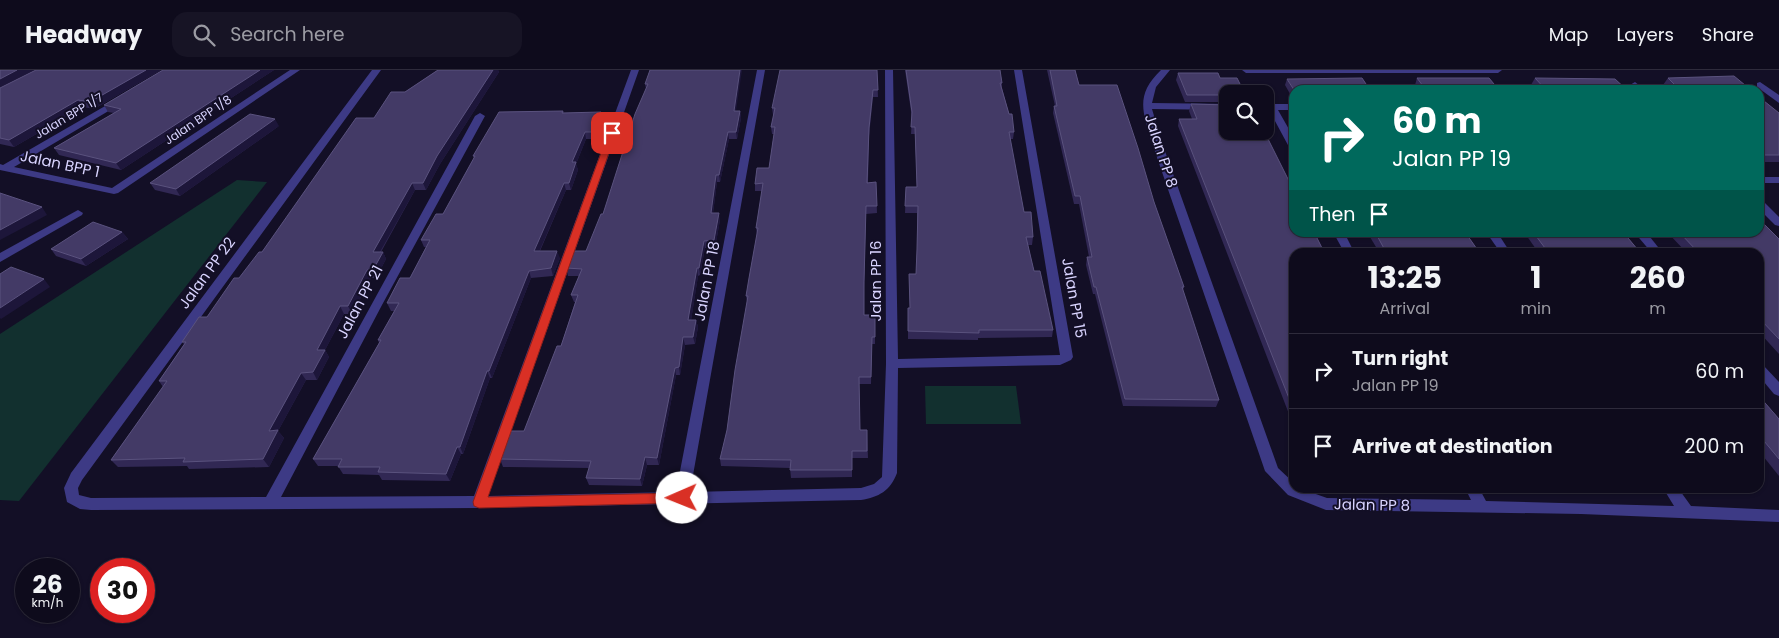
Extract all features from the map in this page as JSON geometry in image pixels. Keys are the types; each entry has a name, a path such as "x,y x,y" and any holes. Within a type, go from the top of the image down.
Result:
{"street":[{"name":"Jalan BPP 1/8","path":"114,191 296,70"},
{"name":"Jalan PP 22","path":"270,504 91,504 80,503 72,498 71,488 76,477 378,70"},
{"path":"479,502 635,70"},
{"name":"Jalan PP 18","path":"682,498 761,70"},
{"name":"Jalan PP 16","path":"682,498 861,494 881,488 887,482 890,473 892,364 889,70"},
{"name":"Jalan PP 15","path":"892,364 1060,361 1067,357 1018,70"},
{"path":"1166,70 1156,79 1148,91 1147,106 1219,106"},
{"path":"1246,70 1498,70"},
{"path":"1764,88 1779,100"},
{"name":"Jalan BPP 1/7","path":"3,168 130,94"},
{"name":"Jalan PP 8","path":"1147,106 1156,140 1272,471 1289,487"},
{"path":"1274,107 1289,107"},
{"path":"1274,115 1289,139"},
{"name":"Jalan PP 21","path":"270,504 376,305 480,116"},
{"name":"Jalan BPP 1","path":"3,168 114,191"},
{"path":"1764,180 1779,180"},
{"path":"1764,208 1779,223"},
{"path":"0,258 78,213"},
{"path":"1341,237 1347,248"},
{"path":"1494,237 1502,248"},
{"path":"1644,237 1654,248"},
{"path":"1764,374 1779,391"},
{"name":"Jalan PP 8","path":"1298,493 1326,504 1686,511 1779,516"},
{"path":"1474,493 1481,506"},
{"path":"1673,493 1686,511"},
{"path":"270,504 682,498"}],"green space":[{"path":"237,180 267,182 19,501 0,500 0,334"},
{"path":"925,386 1016,386 1021,424 926,424"}],"building":[{"path":"0,70 17,70 0,79"},
{"path":"36,70 146,70 90,102 78,100 9,140 0,138 0,88"},
{"path":"163,70 260,70 116,163 54,148 121,109 104,105"},
{"path":"438,70 493,70 437,156 423,183 412,183 373,252 383,252 373,270 367,270 348,306 340,306 317,350 325,350 313,372 301,373 269,431 278,430 263,459 183,462 185,458 111,460 167,381 159,381 186,342 182,342 199,317 207,317 234,278 239,278 259,252 262,252 356,118 374,118 391,92 405,92"},
{"path":"650,70 740,70 734,111 740,111 736,132 728,132 719,175 716,175 711,213 719,213 714,240 704,241 699,268 697,268 688,320 696,320 693,337 683,337 679,367 675,368 657,458 645,457 640,479 586,478 591,461 500,459 511,431 524,431 557,346 561,346 578,295 571,295 582,269 566,268 572,251 586,251 601,214 603,214 635,114 648,84 645,84"},
{"path":"780,70 877,70 878,90 873,90 869,128 867,183 876,182 877,206 866,206 864,282 864,315 875,315 875,337 872,337 871,377 859,377 860,430 867,430 867,451 852,451 852,470 790,470 791,460 720,459 727,430 748,296 746,296 758,228 756,228 763,183 755,184 757,168 769,168 775,127 771,127 775,108 772,108"},
{"path":"906,70 1000,70 1002,83 1000,83 1009,114 1012,114 1014,132 1009,132 1024,212 1031,212 1033,237 1026,237 1034,271 1040,271 1053,330 979,330 979,333 908,331 908,308 910,308 909,274 916,274 918,206 905,206 906,187 917,187 915,127 911,127 912,112"},
{"path":"1050,70 1075,70 1079,85 1117,85 1154,202 1184,287 1182,287 1219,400 1125,399 1087,257 1092,257 1080,196 1075,196 1054,106 1057,106"},
{"path":"1178,73 1218,73 1220,78 1237,78 1240,85 1219,85 1219,95 1187,95"},
{"path":"1734,76 1745,85 1675,85 1668,78"},
{"path":"1362,78 1367,85 1291,85 1287,79"},
{"path":"1417,78 1489,78 1495,85 1422,85"},
{"path":"1535,78 1615,79 1622,85 1541,85"},
{"path":"1764,101 1779,113 1779,155 1764,155"},
{"path":"1191,104 1219,105 1219,140 1268,140 1289,181 1289,237 1316,237 1322,248 1289,248 1289,398 1179,119 1197,119"},
{"path":"563,111 562,113 601,112 594,132 585,132 572,162 576,162 569,183 564,183 534,251 557,251 551,268 529,271 489,371 487,371 460,447 457,447 446,474 378,472 380,467 338,467 342,459 313,459 381,340 378,340 399,303 387,303 400,278 410,278 430,240 421,240 436,214 443,214 475,156 473,156 499,112"},
{"path":"250,114 275,119 176,189 150,183"},
{"path":"0,193 42,207 0,230"},
{"path":"93,222 122,232 81,259 51,249"},
{"path":"1764,224 1779,239 1779,339 1764,323 1764,248 1694,248 1684,237 1764,237"},
{"path":"1378,237 1468,237 1476,248 1384,248"},
{"path":"1537,237 1627,237 1636,248 1545,248"},
{"path":"11,267 44,279 0,308 0,274"},
{"path":"1764,402 1779,419 1779,459 1764,441"}],"route":[{"path":"612,133 479,502 682,498"}]}
